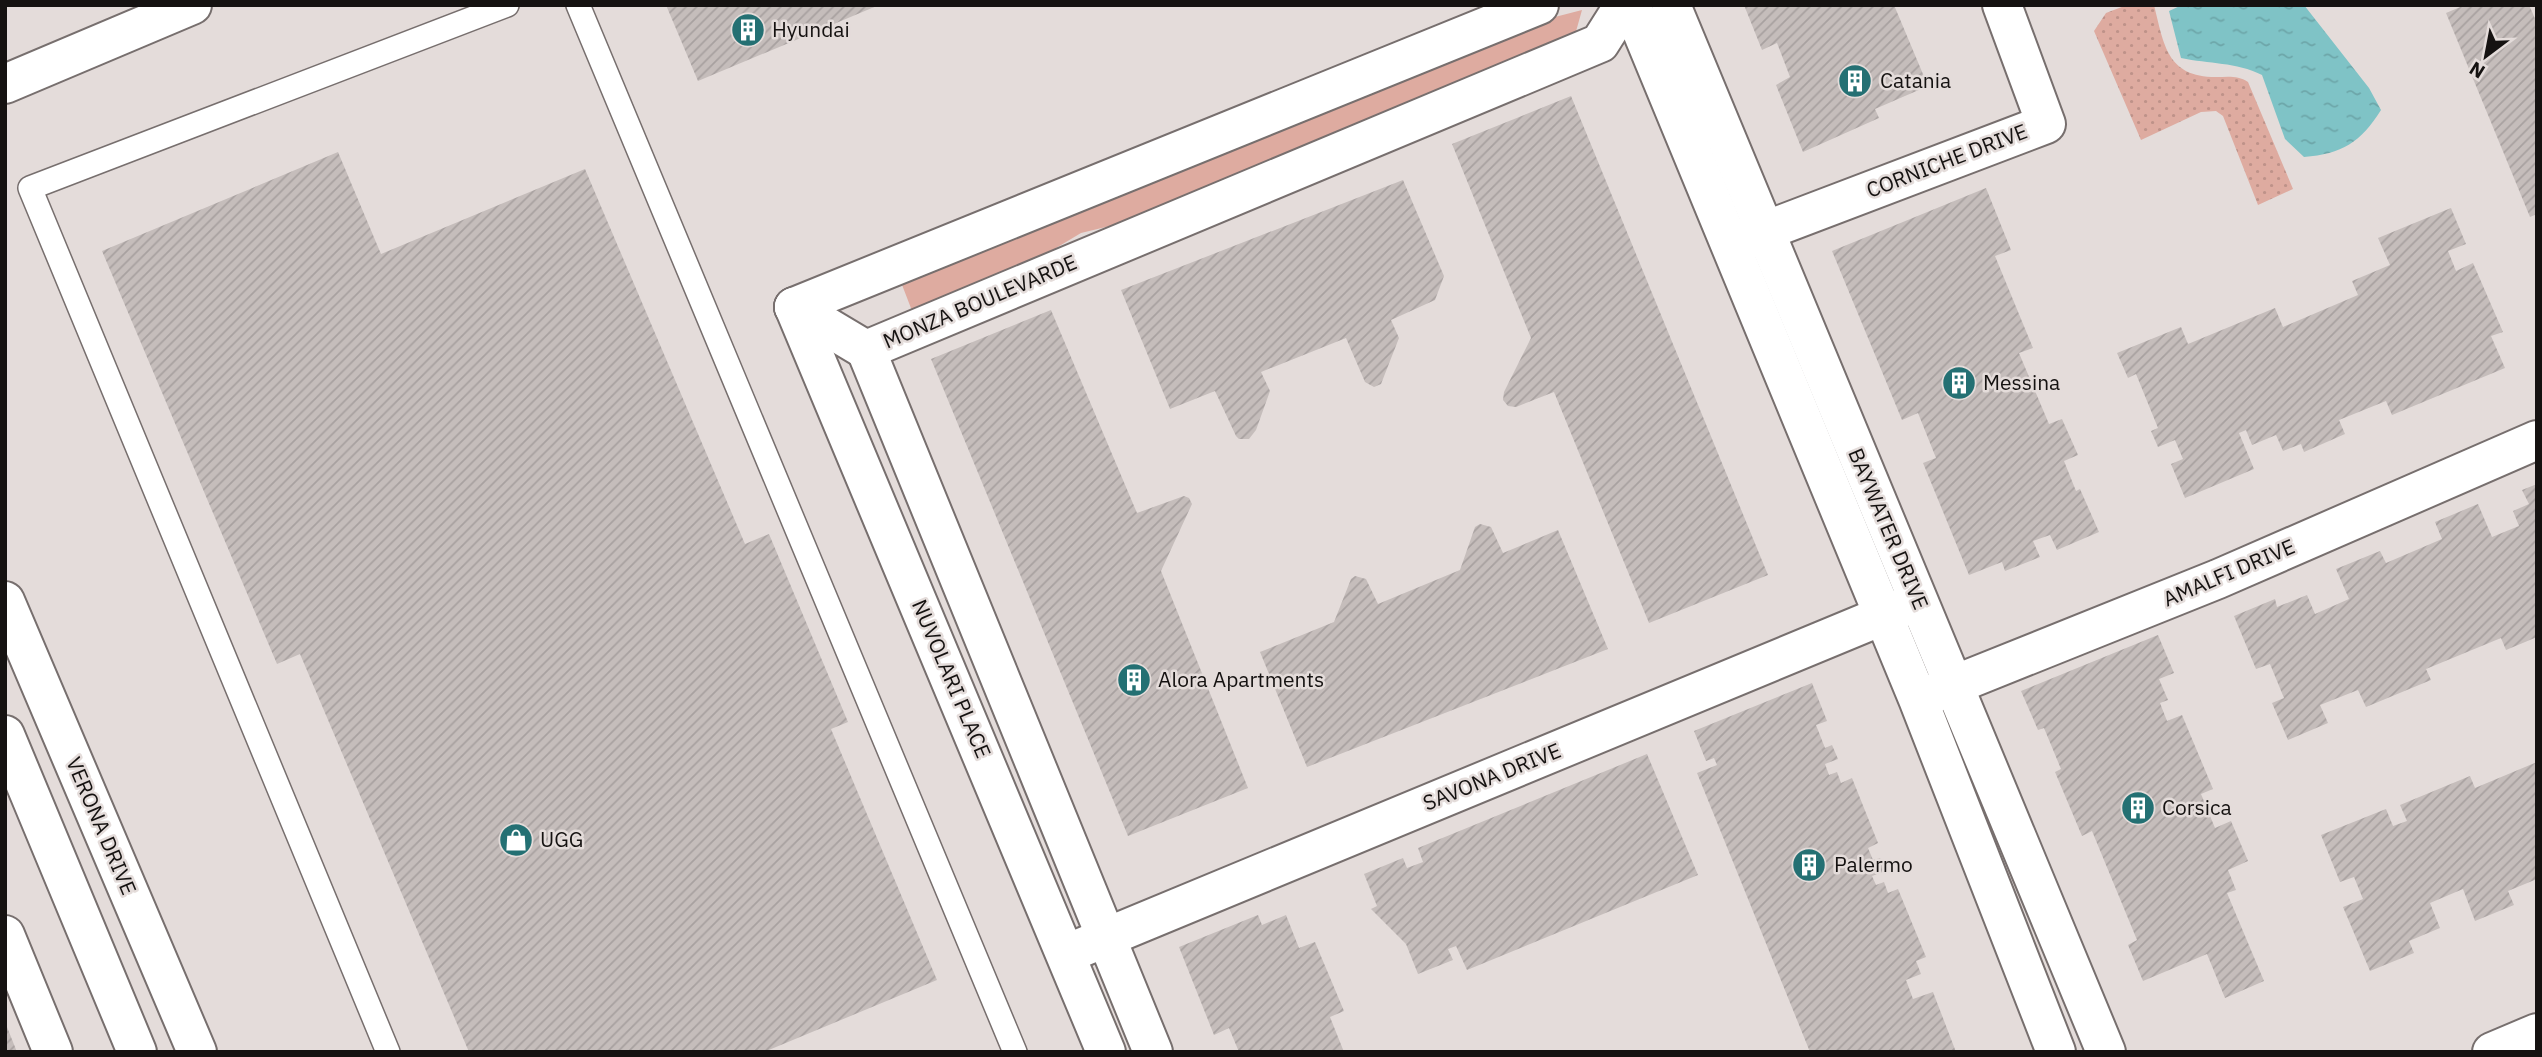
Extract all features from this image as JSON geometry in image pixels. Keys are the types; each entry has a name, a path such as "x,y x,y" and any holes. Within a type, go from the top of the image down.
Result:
{"street":[{"path":"5,84 192,5"},
{"path":"794,307 1539,5"},
{"name":"MONZA BOULEVARDE","path":"794,307 866,350 1600,43 1624,5"},
{"name":"BAYWATER DRIVE","path":"1631,5 1746,238 1918,602 1935,692 2056,1052"},
{"name":"BAYWATER DRIVE","path":"1671,5 1746,238 1881,616 1935,692 2106,1052"},
{"name":"CORNICHE DRIVE","path":"1746,238 2046,124 2002,5"},
{"name":"NUVOLARI PLACE","path":"794,307 1106,1052"},
{"path":"866,350 1153,1052"},
{"name":"AMALFI DRIVE","path":"1935,692 2218,579 2537,440"},
{"name":"VERONA DRIVE","path":"5,601 16,656 197,1052"},
{"name":"SAVONA DRIVE","path":"1066,954 1918,602"},
{"path":"5,735 137,1052"},
{"path":"5,935 53,1052"},
{"path":"2492,1052 2537,1033"}],"lane":[{"path":"388,1052 30,188 507,5"},
{"path":"578,5 1015,1052"}],"shaded area":[{"path":"2127,5 2154,5 2165,45 2177,65 2200,76 2236,77 2248,82 2293,189 2258,205 2223,116 2216,111 2201,112 2141,140 2094,31 2106,13"},
{"path":"1582,10 1575,35 1144,227 1114,225 1081,233 1056,248 1038,270 914,316 899,277 1512,28"}],"water":[{"path":"2182,5 2304,5 2369,88 2381,110 2366,130 2349,144 2329,153 2304,157 2285,139 2262,75 2232,65 2181,58 2169,11"}],"building":[{"name":"Hyundai","path":"666,5 879,5 698,81"},
{"name":"Catania","path":"1744,5 1894,5 1928,86 1875,109 1879,118 1803,152 1776,85 1790,77 1777,43 1762,50"},
{"path":"2465,5 2529,5 2537,23 2537,214 2530,217 2446,13"},
{"path":"1571,96 1768,575 1649,623 1554,392 1516,407 1508,406 1503,400 1504,392 1531,338 1452,144"},
{"path":"338,152 381,254 585,169 745,544 769,534 848,722 831,729 937,980 764,1052 469,1052 300,654 277,664 102,251"},
{"path":"1403,180 1444,276 1435,300 1391,320 1399,338 1381,384 1374,387 1365,382 1346,338 1261,372 1270,391 1256,430 1249,439 1239,439 1236,436 1215,391 1170,409 1121,290"},
{"name":"Messina","path":"1986,188 2011,250 1995,256 2033,348 2019,353 2049,424 2062,419 2078,455 2064,461 2076,491 2080,489 2099,532 2057,550 2050,535 2033,541 2040,557 2005,571 2002,562 1969,575 1923,463 1936,458 1918,413 1902,420 1832,251"},
{"path":"2451,208 2466,244 2448,251 2456,271 2473,263 2503,332 2491,336 2505,368 2392,415 2386,401 2339,420 2345,434 2304,452 2301,444 2283,451 2276,435 2252,445 2246,430 2239,433 2254,469 2185,498 2171,464 2183,459 2175,440 2158,447 2151,431 2158,428 2136,374 2128,378 2117,353 2181,327 2188,344 2275,308 2283,327 2358,295 2352,281 2390,265 2378,238"},
{"name":"Alora Apartments","path":"1051,310 1137,513 1184,496 1189,498 1192,504 1161,571 1248,788 1128,836 931,359"},
{"path":"2537,484 2537,637 2506,650 2501,638 2426,669 2431,680 2366,707 2358,690 2320,705 2328,723 2288,740 2272,703 2284,698 2270,664 2256,669 2234,616 2275,599 2277,607 2307,595 2315,614 2349,599 2336,569 2380,551 2386,563 2442,539 2435,522 2478,504 2492,537 2519,526 2513,511 2529,504 2522,490"},
{"name":"Alora Apartments","path":"1480,524 1491,527 1503,553 1558,530 1608,649 1307,767 1260,652 1334,622 1351,579 1355,576 1366,579 1378,604 1460,570 1475,527"},
{"name":"Corsica","path":"2158,635 2174,673 2159,679 2168,700 2160,703 2167,721 2182,715 2213,789 2201,794 2215,828 2231,821 2248,861 2228,870 2236,890 2227,893 2264,981 2225,998 2207,954 2143,981 2128,945 2137,940 2092,831 2082,836 2055,772 2061,769 2044,728 2038,730 2021,691"},
{"name":"Palermo","path":"1812,683 1827,721 1816,725 1825,748 1832,745 1838,759 1825,764 1829,775 1837,772 1841,783 1852,778 1878,843 1868,848 1873,860 1880,858 1885,871 1872,876 1876,885 1884,882 1888,893 1898,889 1926,957 1916,961 1921,974 1906,980 1913,999 1933,992 1956,1052 1810,1052 1697,773 1717,765 1714,758 1706,761 1694,731"},
{"path":"1647,754 1698,875 1467,970 1456,946 1448,949 1453,960 1418,974 1406,944 1371,909 1377,906 1364,874 1403,858 1407,868 1423,862 1418,848"},
{"path":"2537,762 2537,879 2508,891 2514,905 2475,921 2463,889 2430,903 2440,928 2409,941 2414,953 2370,971 2343,907 2363,899 2354,877 2340,882 2321,835 2386,809 2393,826 2407,821 2400,805 2470,776 2475,788"},
{"path":"1258,915 1262,925 1286,915 1299,948 1315,942 1344,1011 1330,1017 1344,1052 1239,1052 1229,1028 1214,1035 1179,947"},
{"path":"5,1022 17,1052 5,1052"}],"place":[{"name":"Hyundai","path":"748,30"},
{"name":"Catania","path":"1855,81"},
{"name":"Messina","path":"1959,383"},
{"name":"Alora Apartments","path":"1134,680"},
{"name":"Corsica","path":"2138,808"},
{"name":"UGG","path":"516,840"},
{"name":"Palermo","path":"1809,865"}]}
